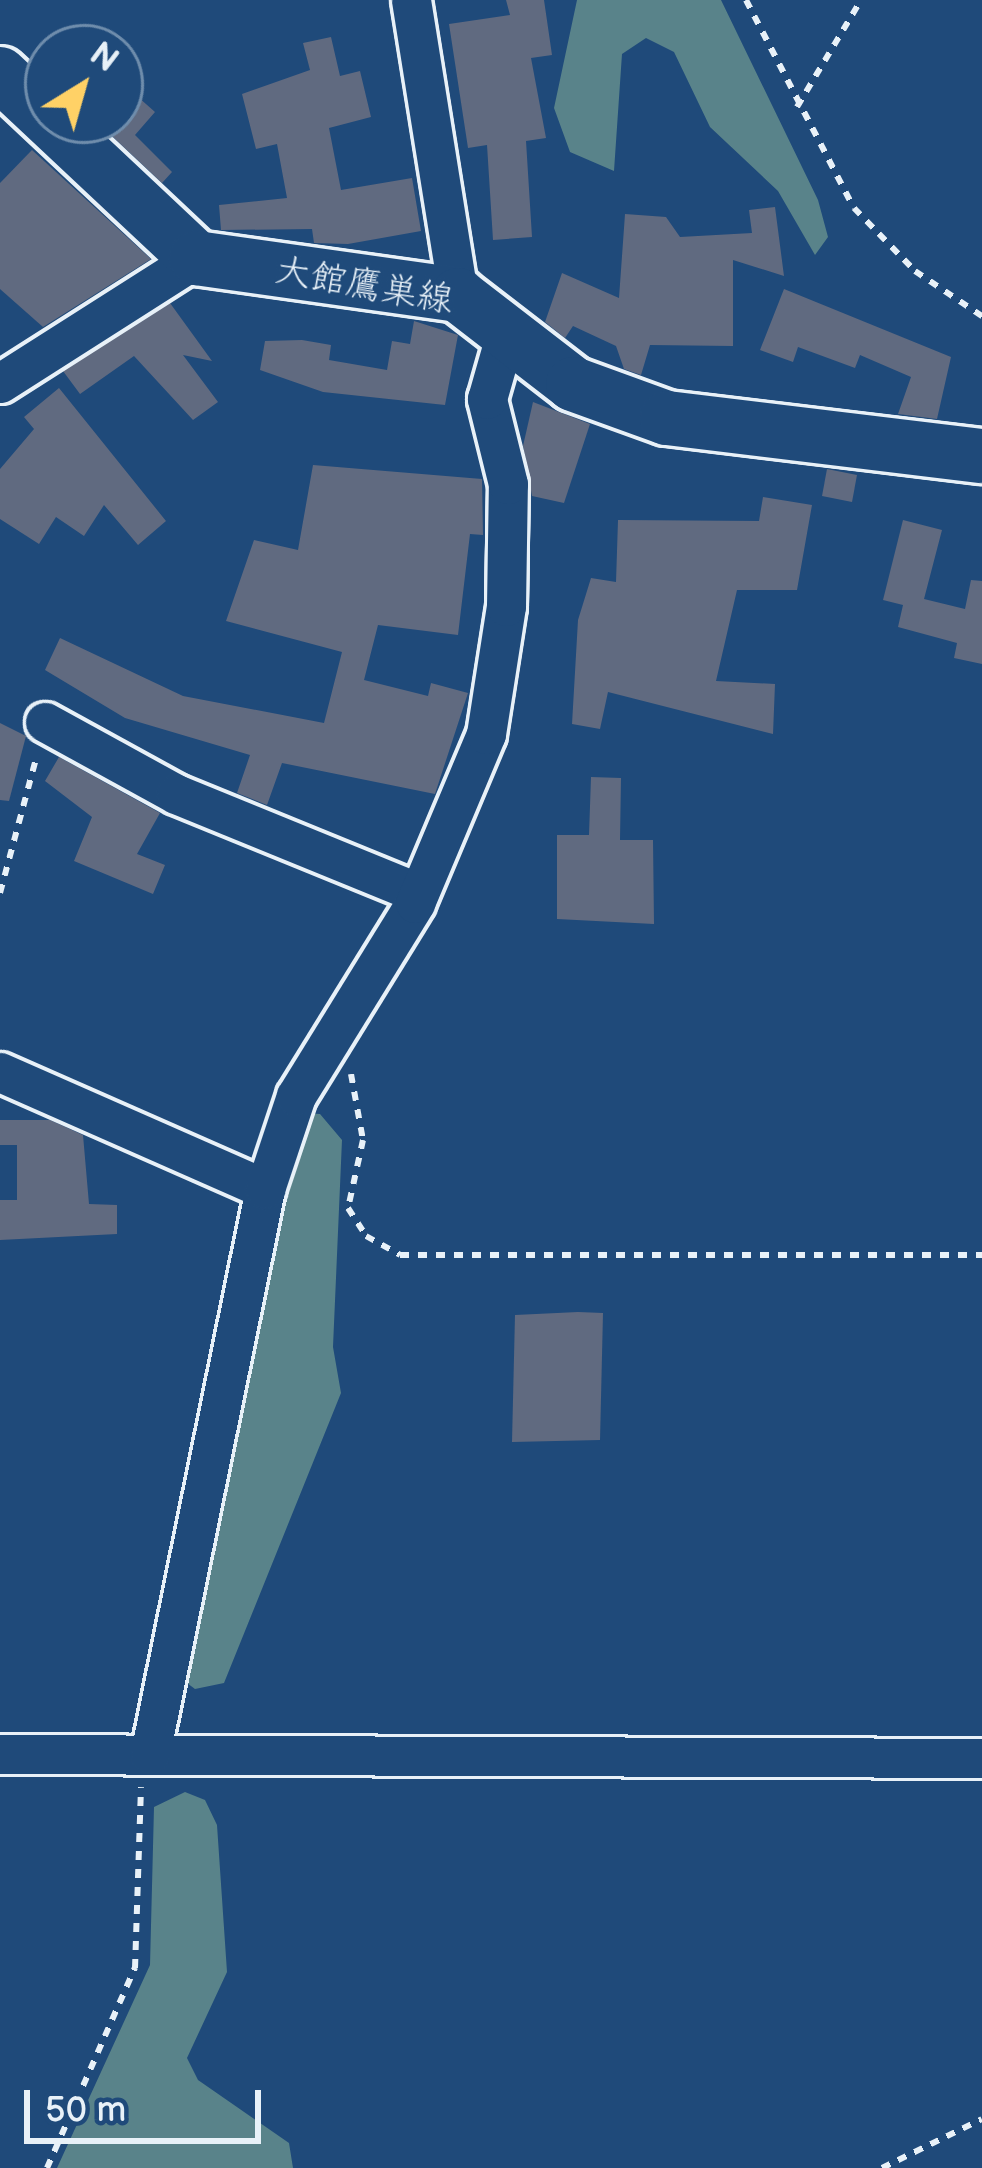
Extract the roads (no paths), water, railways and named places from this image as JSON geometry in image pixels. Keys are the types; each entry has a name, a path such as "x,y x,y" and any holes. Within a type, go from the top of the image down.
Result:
{"main road":[{"path":"0,74 196,258"},
{"name":"大館鷹巣線","path":"196,258 458,295 573,384 667,418 982,456"}],"street":[{"path":"411,0 458,295"},
{"path":"0,383 196,258"},
{"path":"150,1754 265,1189 296,1096 419,892 486,734 506,607 508,484 487,399 506,336"},
{"path":"45,722 176,794 419,892"},
{"path":"0,1072 265,1189"},
{"path":"0,1754 982,1758"}]}
